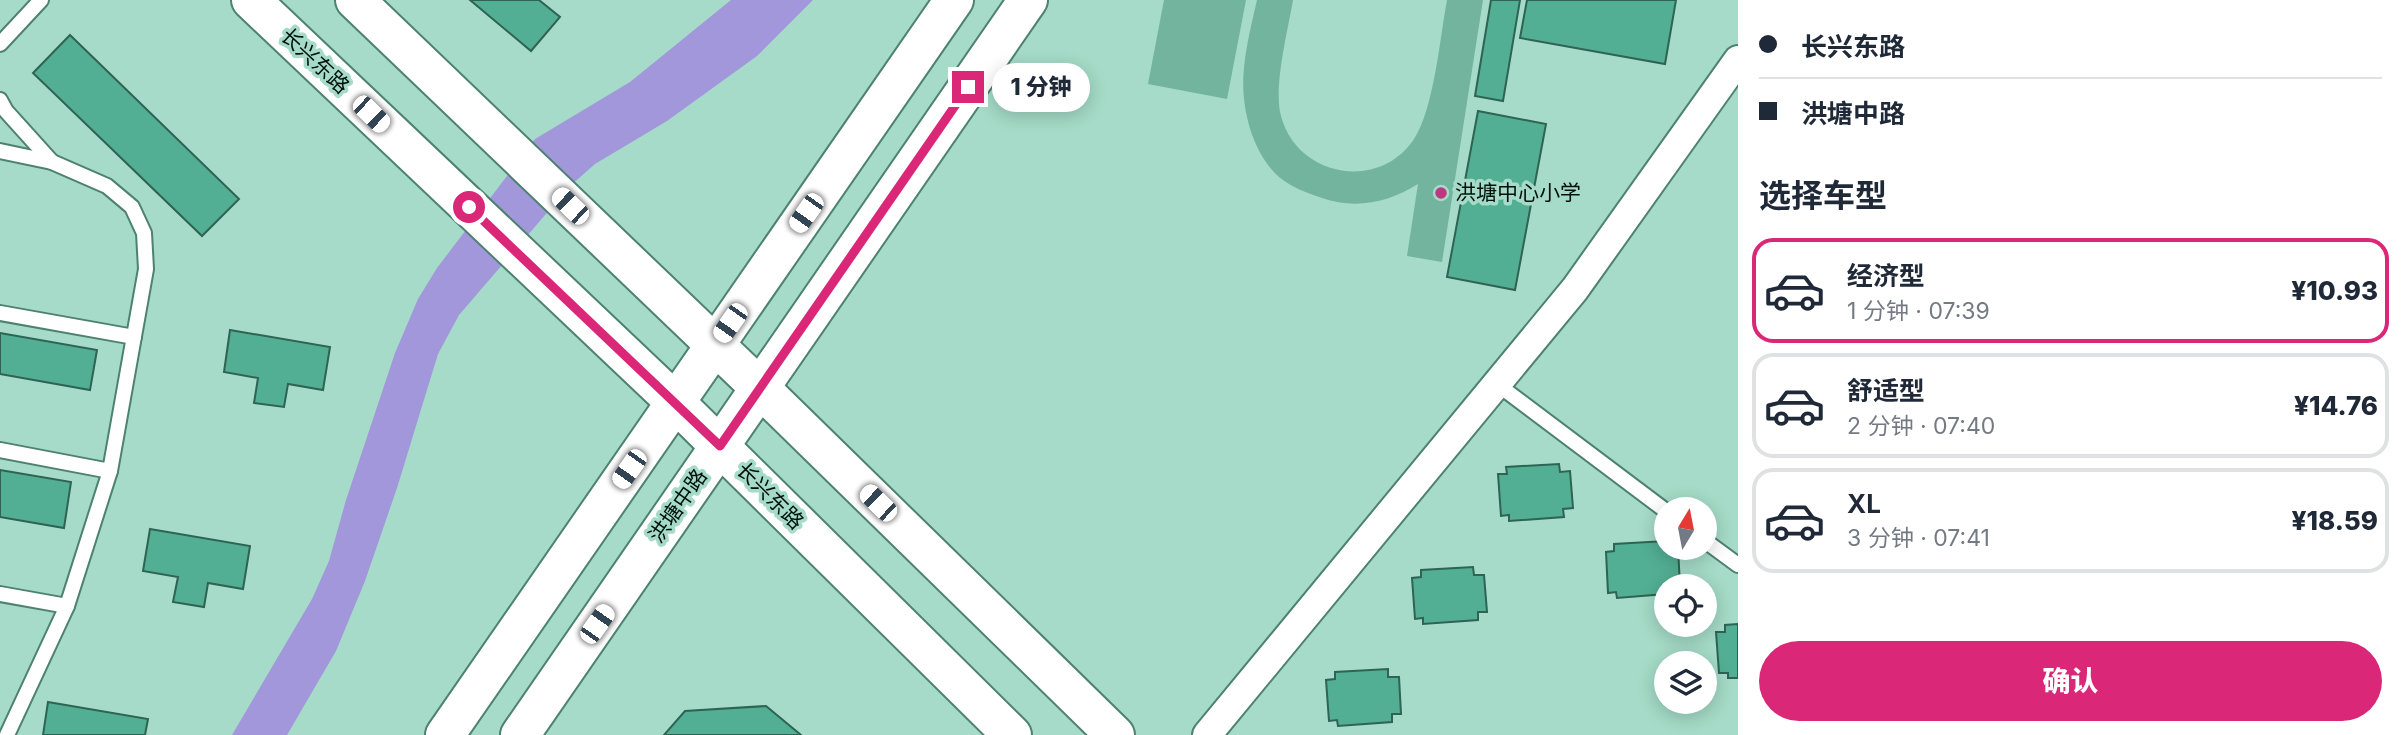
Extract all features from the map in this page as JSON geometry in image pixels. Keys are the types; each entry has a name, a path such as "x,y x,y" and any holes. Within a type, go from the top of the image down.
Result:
{"main road":[{"name":"长兴东路","path":"251,0 675,402 1012,735"},
{"path":"355,0 760,388 1115,735"},
{"path":"445,735 954,0"},
{"name":"洪塘中路","path":"520,735 1028,0"}],"street":[{"path":"1207,735 1575,289 1738,60"}],"lane":[{"path":"0,44 41,0"},
{"path":"0,100 6,111 52,162"},
{"path":"0,151 52,162 107,186 132,207 140,224 144,233 146,269 110,471 67,606 7,735"},
{"path":"0,313 134,337"},
{"path":"1497,384 1654,502"},
{"path":"0,450 110,471"},
{"path":"1717,550 1738,565"},
{"path":"0,594 67,606"}],"green space":[{"path":"1164,0 1246,0 1227,99 1148,84"},
{"path":"1257,0 1293,0 1279,90 1281,116 1290,137 1304,153 1321,164 1340,170 1361,171 1381,166 1399,156 1421,126 1431,92 1447,0 1483,0 1442,262 1407,256 1418,184 1384,200 1360,204 1335,202 1299,189 1284,181 1269,167 1250,127 1244,97 1245,60"}],"shaded area":[{"path":"731,0 813,0 757,56 667,121 595,164 570,186 459,315 438,354 397,488 365,581 336,651 287,735 232,735 312,599 329,561 346,500 395,353 418,299 437,268 535,139 630,82"}],"building":[{"path":"470,0 539,0 560,17 531,51"},
{"path":"1491,0 1520,0 1503,101 1475,96"},
{"path":"1527,0 1676,0 1665,64 1520,38"},
{"path":"70,35 239,199 202,236 33,73"},
{"path":"1478,111 1546,124 1515,290 1447,277"},
{"path":"230,330 330,347 323,390 288,384 284,407 254,403 258,378 224,372"},
{"path":"0,333 97,350 90,390 0,374"},
{"path":"1559,464 1560,472 1570,471 1573,508 1563,509 1564,517 1509,521 1509,515 1501,516 1498,474 1507,474 1506,467"},
{"path":"0,470 71,482 64,528 0,517"},
{"path":"150,529 250,546 243,589 208,583 204,607 173,602 178,577 143,571"},
{"path":"1654,542 1654,560 1679,560 1679,574 1654,574 1654,595 1617,598 1616,592 1608,593 1606,552 1614,551 1614,544"},
{"path":"1473,567 1474,575 1484,575 1487,612 1478,612 1478,620 1423,624 1423,618 1415,619 1412,578 1421,577 1421,570"},
{"path":"1738,624 1738,678 1728,678 1728,673 1719,673 1716,637 1717,632 1725,632 1725,625"},
{"path":"1388,669 1388,677 1399,677 1401,714 1392,714 1392,722 1338,726 1337,720 1329,721 1326,680 1335,679 1335,672"},
{"path":"48,702 148,719 145,735 43,735"},
{"path":"766,706 801,735 664,735 685,711"}],"place":[{"name":"洪塘中心小学","path":"1441,193"}],"route":[{"path":"469,207 720,446 968,87"}]}
